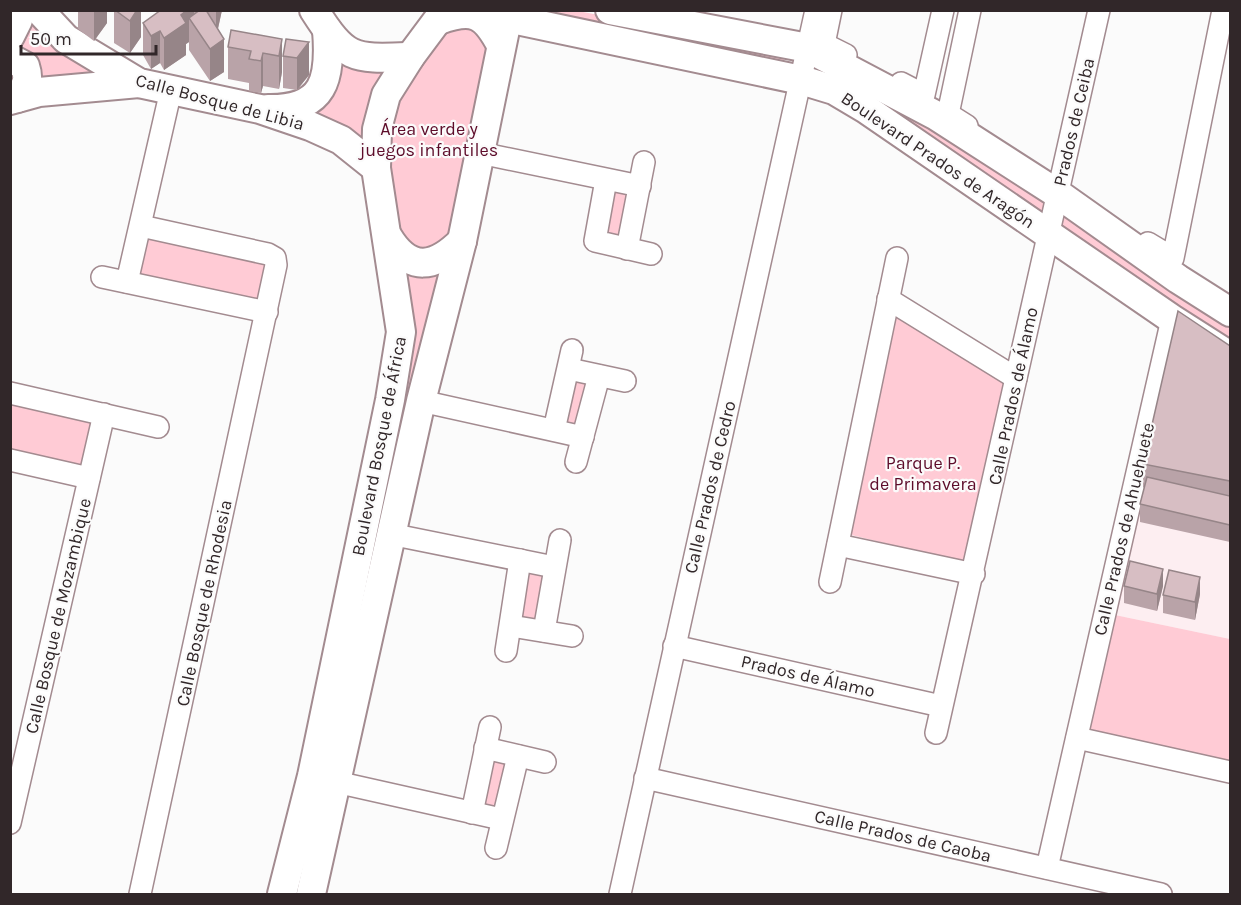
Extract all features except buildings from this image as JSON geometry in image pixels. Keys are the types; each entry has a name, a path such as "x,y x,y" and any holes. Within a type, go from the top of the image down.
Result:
{"street":[{"path":"10,36 18,20 18,10"},
{"name":"Calle Bosque de Libia","path":"39,10 66,39 139,83 260,109 310,126 341,141 376,168"},
{"path":"50,10 72,33 94,48 146,76 256,100 275,100 298,96 315,82 320,60 317,40 302,10"},
{"name":"Boulevard Prados de Aragón","path":"610,10 808,48 935,115 1058,194 1178,279 1230,312"},
{"name":"Calle Prados de Cedro","path":"620,894 816,10"},
{"path":"831,10 824,44 924,95 943,10"},
{"path":"935,115 958,10"},
{"path":"970,10 948,114 1051,180 1089,10"},
{"name":"Prados de Ceiba","path":"1048,234 1099,10"},
{"path":"1110,10 1069,194 1173,258 1223,10"},
{"path":"442,15 461,13 480,17 488,23 501,45"},
{"name":"Boulevard Prados de Aragón","path":"508,14 801,80 834,90 866,109 1172,319 1230,356"},
{"name":"Boulevard Bosque de África","path":"311,894 390,534 462,241 508,14"},
{"name":"Boulevard Bosque de África","path":"282,894 312,776 402,330 376,168 381,111 386,94 410,57 442,15"},
{"path":"320,20 342,49 355,56 410,57"},
{"path":"260,109 284,110 308,101 320,90 328,73 320,20"},
{"path":"1178,279 1230,40"},
{"path":"10,58 25,66 28,75 28,83 14,99"},
{"path":"14,99 39,92 139,83"},
{"path":"127,282 171,90"},
{"path":"480,153 640,186"},
{"path":"627,249 644,162"},
{"path":"606,180 595,241 651,254"},
{"name":"Calle Bosque de Rhodesia","path":"140,894 276,265 272,255 141,226"},
{"name":"Calle Prados de Álamo","path":"936,733 974,574 1048,234"},
{"path":"388,237 402,256 422,263 447,256 462,241"},
{"path":"830,582 897,258"},
{"path":"102,277 267,312"},
{"path":"888,299 1016,378"},
{"name":"Calle Prados de Ahuehuete","path":"1047,868 1172,319"},
{"path":"554,430 571,360 599,376 625,381"},
{"path":"576,462 599,376"},
{"path":"10,393 158,427"},
{"path":"421,401 583,436"},
{"name":"Calle Bosque de Mozambique","path":"10,823 104,414"},
{"name":"Calle Bosque de Mozambique","path":"10,460 89,478"},
{"path":"390,534 554,567"},
{"path":"544,631 560,540"},
{"path":"838,545 974,574"},
{"path":"506,651 520,560"},
{"path":"511,626 572,636"},
{"name":"Prados de Álamo","path":"674,646 941,706"},
{"path":"472,813 490,727"},
{"path":"1077,738 1230,772"},
{"path":"485,748 544,762"},
{"path":"496,848 501,819 519,756"},
{"name":"Calle Prados de Caoba","path":"645,778 1161,894"},
{"path":"336,782 501,819"}],"shaded area":[{"path":"1143,487 1230,504 1230,639 1115,615"}],"green space":[{"path":"521,11 578,11 786,51 782,67"},
{"name":"Área verde y juegos infantiles","path":"454,17 491,32 473,128 446,241 420,253 404,245 394,209 388,171 389,133 400,97"},
{"path":"27,19 105,75 35,84 11,48"},
{"path":"334,51 392,67 366,148 296,112"},
{"path":"815,66 923,118 1230,319 1230,343 813,72"},
{"path":"609,189 631,192 620,246 600,241"},
{"path":"147,233 269,261 259,303 144,282 138,269"},
{"path":"400,261 447,266 307,894 290,894"},
{"name":"Parque P. de Primavera","path":"895,314 1006,381 967,563 847,534"},
{"path":"573,373 592,377 580,430 560,426"},
{"path":"11,401 92,421 80,469 11,452"},
{"path":"524,566 547,570 538,625 516,621"},
{"path":"1115,615 1230,639 1230,764 1091,732 1087,724"},
{"path":"489,758 512,761 499,809 479,805"}]}
